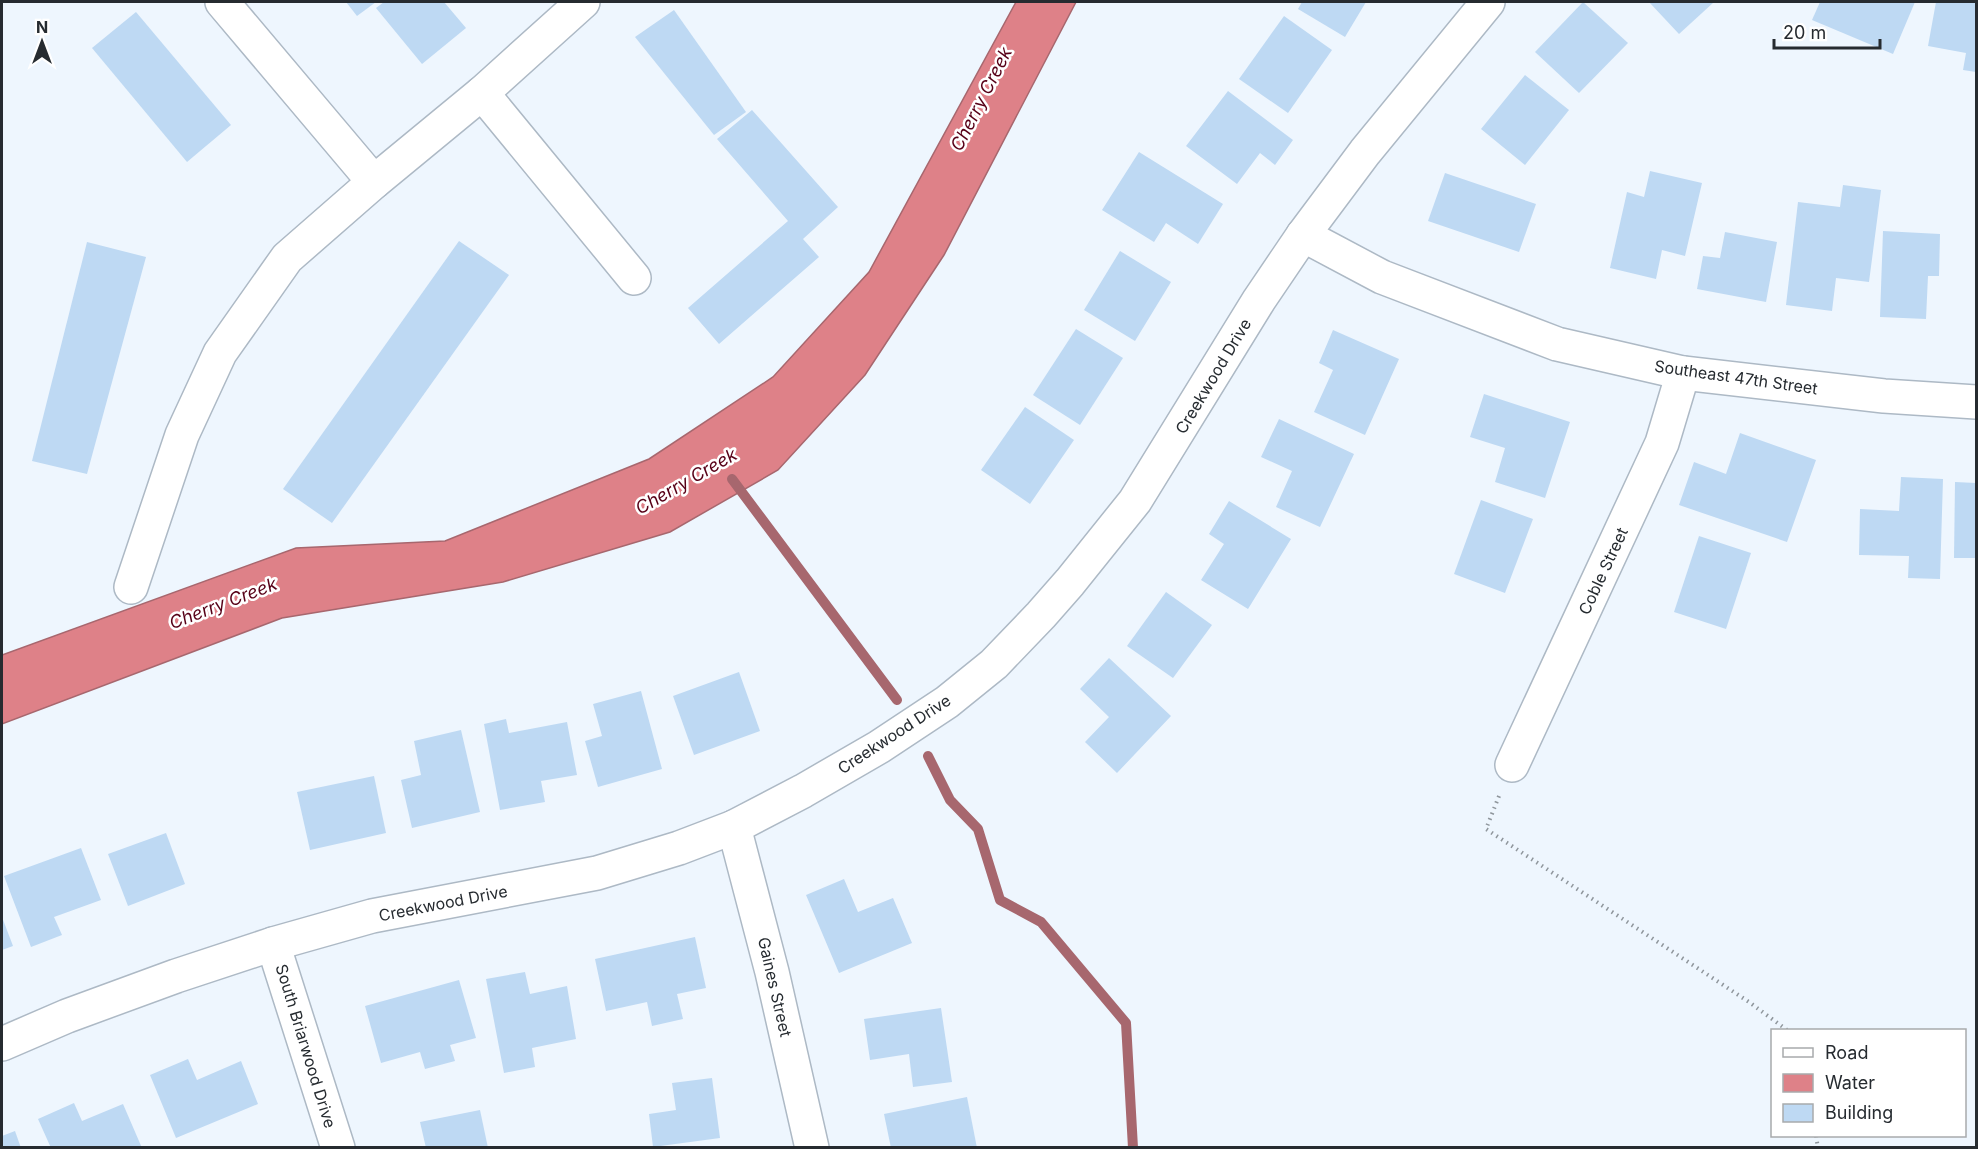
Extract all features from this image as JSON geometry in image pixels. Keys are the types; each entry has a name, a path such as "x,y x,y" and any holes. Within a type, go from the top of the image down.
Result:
{"street":[{"path":"222,2 374,182"},
{"path":"131,587 182,435 220,353 287,258 374,182 482,93 583,2"},
{"name":"Creekwood Drive","path":"2,1044 67,1016 273,944 372,916 597,873 679,849 734,827 803,791 879,747 947,702 994,664 1033,623 1070,582 1135,501 1259,300 1303,235 1365,152 1488,2"},
{"path":"482,93 634,278"},
{"name":"Southeast 47th Street","path":"1303,235 1382,277 1557,344 1683,373 1884,396 1977,402"},
{"name":"Coble Street","path":"1512,765 1662,443 1683,373"},
{"name":"Gaines Street","path":"734,827 772,972 812,1148"},
{"name":"South Briarwood Drive","path":"273,944 338,1148"}],"path":[{"path":"1512,765 1486,829 1749,1002 1786,1029"}],"water":[{"name":"Cherry Creek","path":"1016,2 1076,2 944,255 865,375 778,470 670,532 503,582 282,618 2,724 2,655 296,548 445,541 649,459 773,377 869,272"}],"building":[{"path":"346,2 376,2 357,16"},
{"path":"384,2 444,2 466,28 422,64 376,8"},
{"path":"1302,2 1366,2 1345,37 1298,9"},
{"path":"1583,2 1628,43 1579,93 1535,52"},
{"path":"1649,2 1714,2 1679,34"},
{"path":"1820,2 1915,2 1893,54 1812,20"},
{"path":"1936,2 1976,2 1976,72 1963,70 1966,53 1928,46"},
{"path":"674,10 746,112 714,135 635,37"},
{"path":"136,12 231,125 187,162 92,48"},
{"path":"1284,16 1332,50 1288,113 1239,79"},
{"path":"1525,75 1569,110 1525,165 1481,129"},
{"path":"1228,91 1293,140 1275,165 1260,153 1237,184 1186,146"},
{"path":"752,110 838,207 803,239 819,257 719,344 688,308 788,221 717,139"},
{"path":"1139,152 1223,204 1198,244 1166,223 1154,242 1102,210"},
{"path":"1650,171 1702,183 1685,256 1662,250 1656,279 1610,268 1627,192 1644,197"},
{"path":"1445,173 1536,204 1519,252 1428,221"},
{"path":"1843,185 1881,190 1869,282 1836,278 1832,311 1786,305 1798,202 1840,207"},
{"path":"1883,231 1940,234 1939,276 1928,276 1926,319 1880,317"},
{"path":"1725,232 1777,242 1766,302 1697,289 1703,256 1720,258"},
{"path":"459,241 509,275 332,523 283,489"},
{"path":"87,242 146,257 87,474 32,461"},
{"path":"1120,251 1171,282 1135,341 1084,310"},
{"path":"1076,329 1123,358 1080,425 1033,395"},
{"path":"1333,330 1399,359 1365,435 1314,412 1333,370 1319,363"},
{"path":"1484,394 1570,422 1545,498 1495,482 1505,448 1470,437"},
{"path":"1025,407 1074,440 1030,504 981,470"},
{"path":"1279,419 1354,454 1320,527 1276,507 1292,471 1261,457"},
{"path":"1740,433 1816,460 1787,542 1679,505 1694,462 1726,474"},
{"path":"1901,477 1943,479 1940,579 1908,578 1909,556 1859,555 1860,509 1899,511"},
{"path":"1955,482 1976,483 1976,558 1954,558"},
{"path":"1481,500 1533,519 1505,593 1454,574"},
{"path":"1229,501 1291,539 1248,609 1201,580 1224,544 1209,534"},
{"path":"1699,536 1751,553 1726,629 1674,612"},
{"path":"1166,592 1212,625 1173,678 1127,646"},
{"path":"1109,658 1171,716 1117,773 1085,742 1109,717 1080,689"},
{"path":"739,672 760,731 694,755 673,696"},
{"path":"641,691 662,769 598,787 585,741 602,736 593,704"},
{"path":"506,719 509,733 567,722 577,775 541,781 545,802 500,810 484,724"},
{"path":"461,730 480,812 412,828 401,780 421,775 414,741"},
{"path":"374,776 386,833 310,850 297,792"},
{"path":"166,833 185,884 128,906 108,854"},
{"path":"81,848 101,900 54,917 62,935 31,947 4,876"},
{"path":"844,879 858,912 893,898 912,943 839,973 806,895"},
{"path":"2,917 13,946 2,950"},
{"path":"695,937 706,988 677,994 683,1019 652,1026 647,1002 606,1011 595,959"},
{"path":"525,972 530,994 567,986 576,1039 532,1048 535,1067 504,1073 486,979"},
{"path":"459,980 476,1038 450,1045 455,1061 425,1069 420,1052 381,1063 365,1006"},
{"path":"941,1008 952,1082 913,1087 909,1054 870,1060 864,1019"},
{"path":"188,1059 197,1080 241,1061 258,1104 176,1138 150,1075"},
{"path":"712,1078 720,1138 653,1147 649,1114 676,1110 672,1083"},
{"path":"967,1097 977,1148 891,1148 884,1114"},
{"path":"74,1103 82,1121 123,1104 142,1148 51,1148 38,1119"},
{"path":"480,1110 488,1148 426,1148 420,1122"},
{"path":"15,1131 21,1148 2,1148 2,1136"}],"waterway":[{"path":"732,479 897,700"},
{"path":"928,756 950,800 978,829 1000,900 1041,922 1126,1023 1133,1148"}]}
